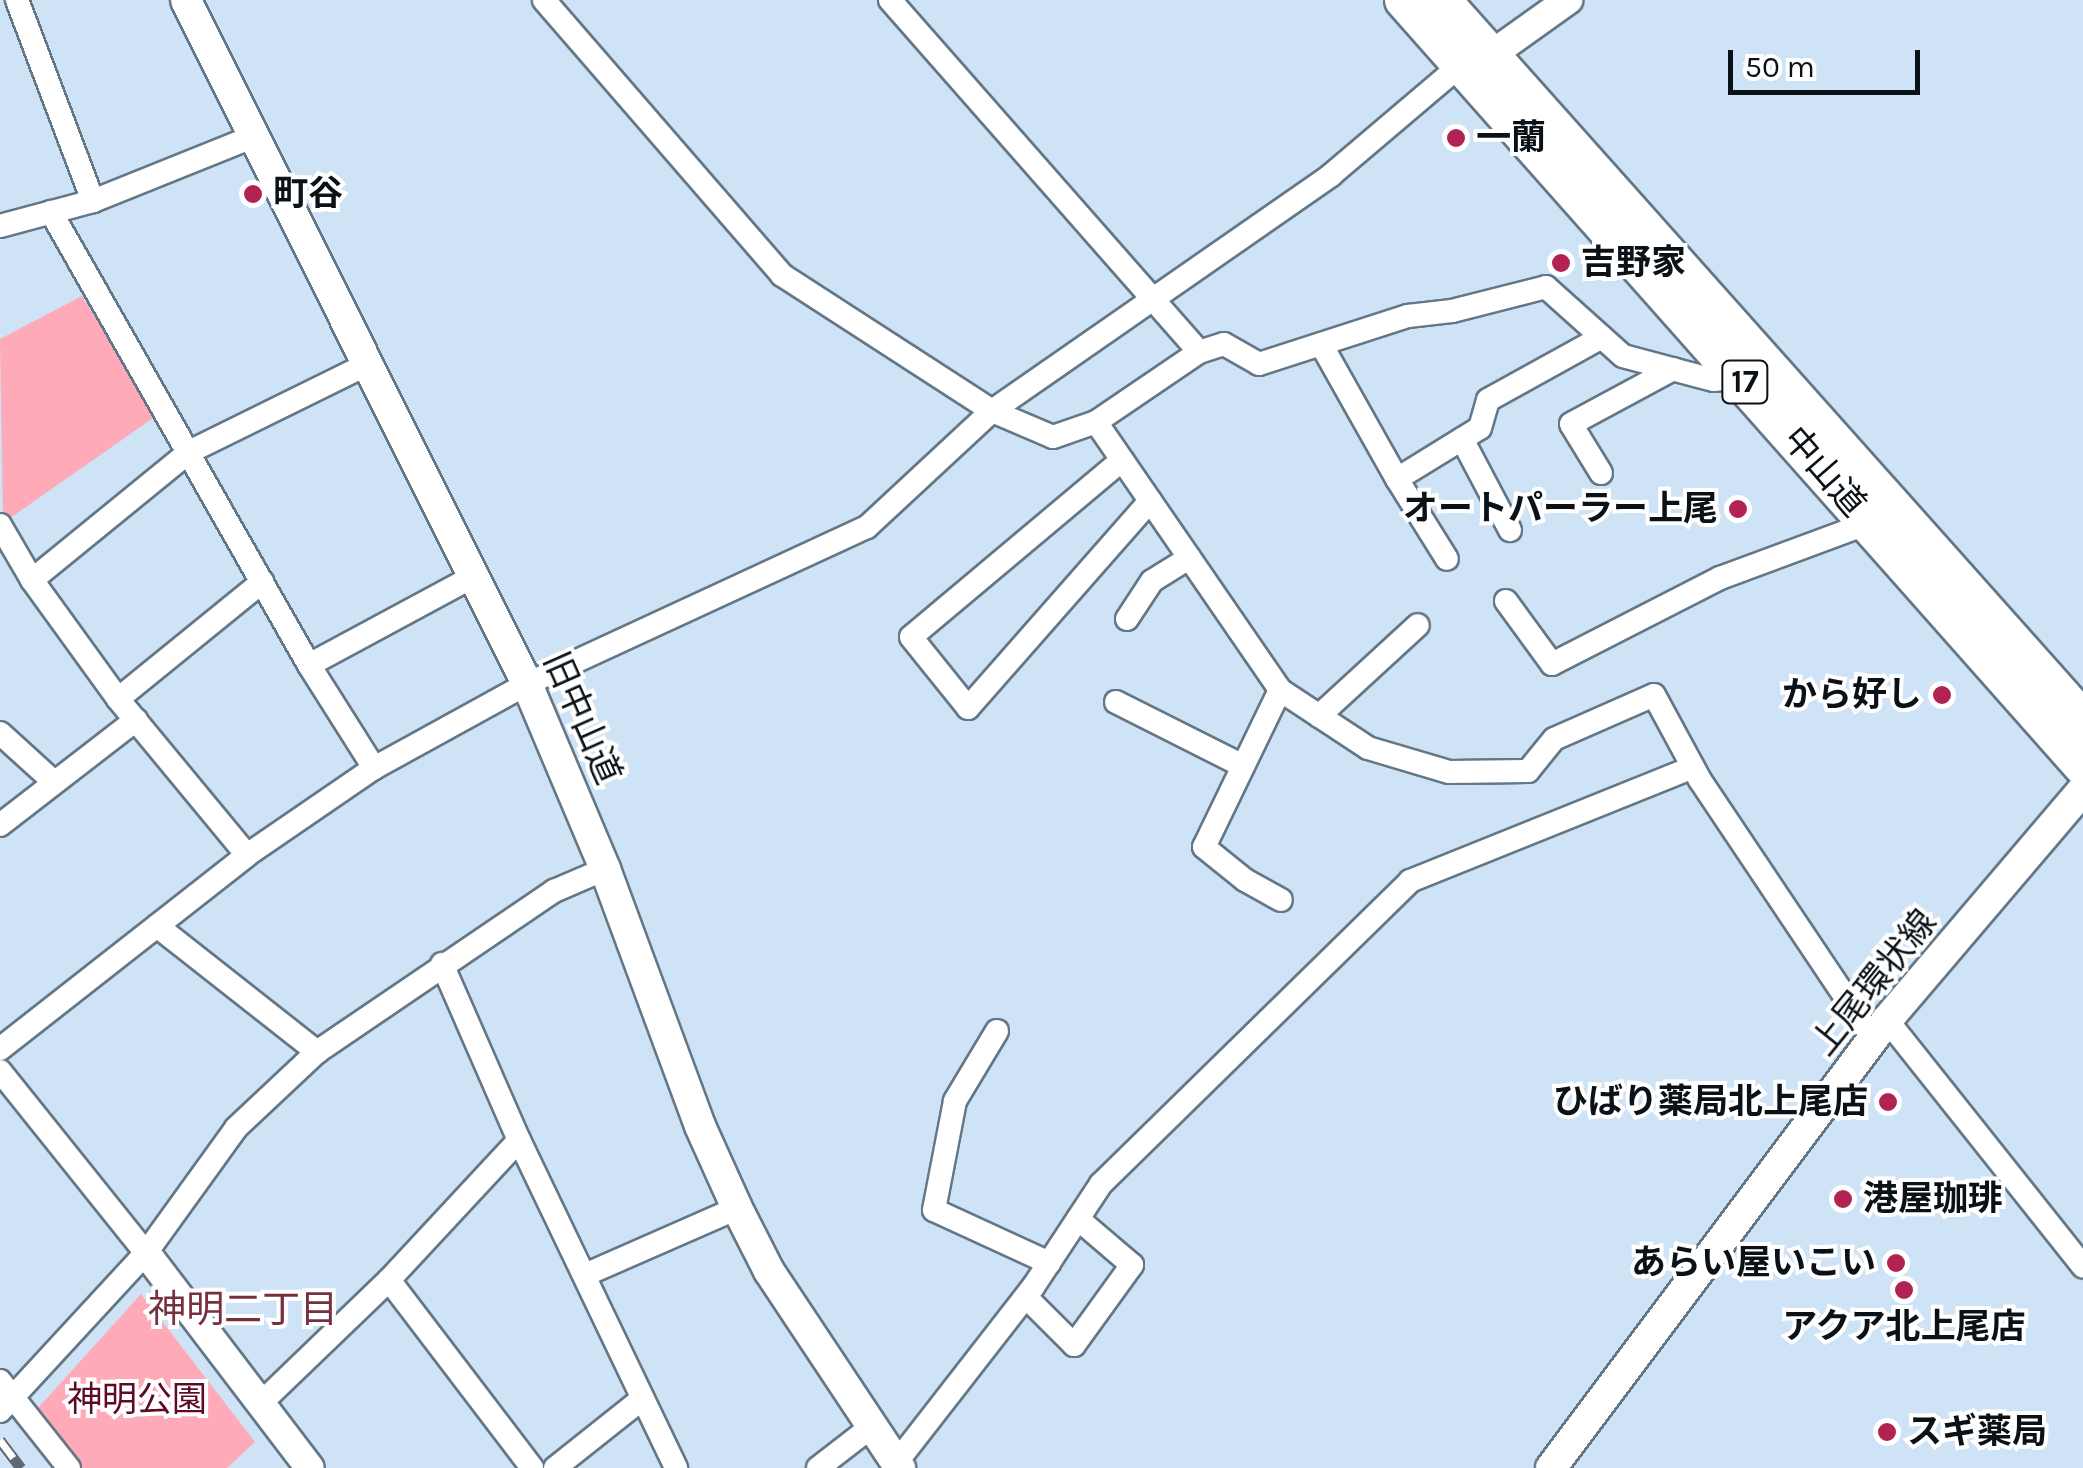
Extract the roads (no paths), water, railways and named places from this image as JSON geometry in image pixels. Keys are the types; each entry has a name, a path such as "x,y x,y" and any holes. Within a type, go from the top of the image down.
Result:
{"highway":[{"name":"中山道","path":"1404,0 1476,60 2083,720"},
{"name":"中山道","path":"1441,0 1476,60 1741,378 2083,766"}],"main road":[{"name":"旧中山道","path":"186,0 366,366 476,575 526,684 605,869 700,1126 737,1208 769,1271 898,1466"},
{"name":"上尾環状線","path":"1551,1468 1881,1030 2083,790"}],"street":[{"path":"17,0 94,201"},
{"path":"544,0 782,274 992,411 1053,437 1096,422 1198,352 1224,344 1259,364 1408,316 1452,310 1546,286 1623,356 1714,380 1741,378"},
{"path":"890,0 1198,352"},
{"path":"0,1049 247,856 374,768 526,684 867,527 992,411 1331,175 1476,60 1568,0"},
{"path":"0,226 94,201 252,137"},
{"path":"51,212 309,665 374,768"},
{"path":"1397,478 1480,428 1488,400 1602,337"},
{"path":"1321,344 1447,559"},
{"path":"32,580 188,452 366,366"},
{"path":"1601,474 1571,424 1673,369"},
{"path":"1096,422 1280,690 1368,748 1450,772 1528,771 1554,739 1654,695 1693,767 1881,1030 2083,1266"},
{"path":"1462,439 1510,530"},
{"path":"1122,460 911,637 968,708 1150,501"},
{"path":"1506,601 1552,664 1720,578 1869,523"},
{"path":"0,525 32,580 118,698 247,856"},
{"path":"1127,619 1152,581 1189,558"},
{"path":"309,665 476,575"},
{"path":"118,698 262,582"},
{"path":"1320,716 1418,625"},
{"path":"1280,690 1204,847 1245,880 1281,900"},
{"path":"1116,702 1243,766"},
{"path":"0,825 136,720"},
{"path":"0,733 54,782"},
{"path":"898,1466 1026,1296 1101,1184 1410,881 1693,767"},
{"path":"69,1468 4,1396 146,1253 236,1128 317,1052 442,964 554,892 605,869"},
{"path":"156,926 317,1052"},
{"path":"442,964 519,1140 587,1274 676,1468"},
{"path":"996,1031 956,1101 934,1210 1049,1263"},
{"path":"0,1071 146,1253 310,1468"},
{"path":"260,1404 389,1280 519,1140"},
{"path":"587,1274 737,1208"},
{"path":"1026,1296 1074,1345 1132,1265 1078,1219"},
{"path":"389,1280 532,1468"},
{"path":"555,1468 643,1398"},
{"path":"818,1468 871,1427"}],"railway":[{"path":"0,1440 21,1468"}],"place":[{"name":"一蘭","path":"1456,138"},
{"name":"町谷","path":"253,194"},
{"name":"吉野家","path":"1561,263"},
{"name":"オートパーラー上尾","path":"1738,509"},
{"name":"から好し","path":"1942,695"},
{"name":"ひばり薬局北上尾店","path":"1888,1102"},
{"name":"港屋珈琲","path":"1843,1199"},
{"name":"あらい屋いこい","path":"1896,1263"},
{"name":"アクア北上尾店","path":"1904,1290"},
{"name":"スギ薬局","path":"1887,1432"}],"district":[{"name":"神明二丁目","path":"243,1310"}],"park label":[{"name":"神明公園","path":"137,1400"}]}
